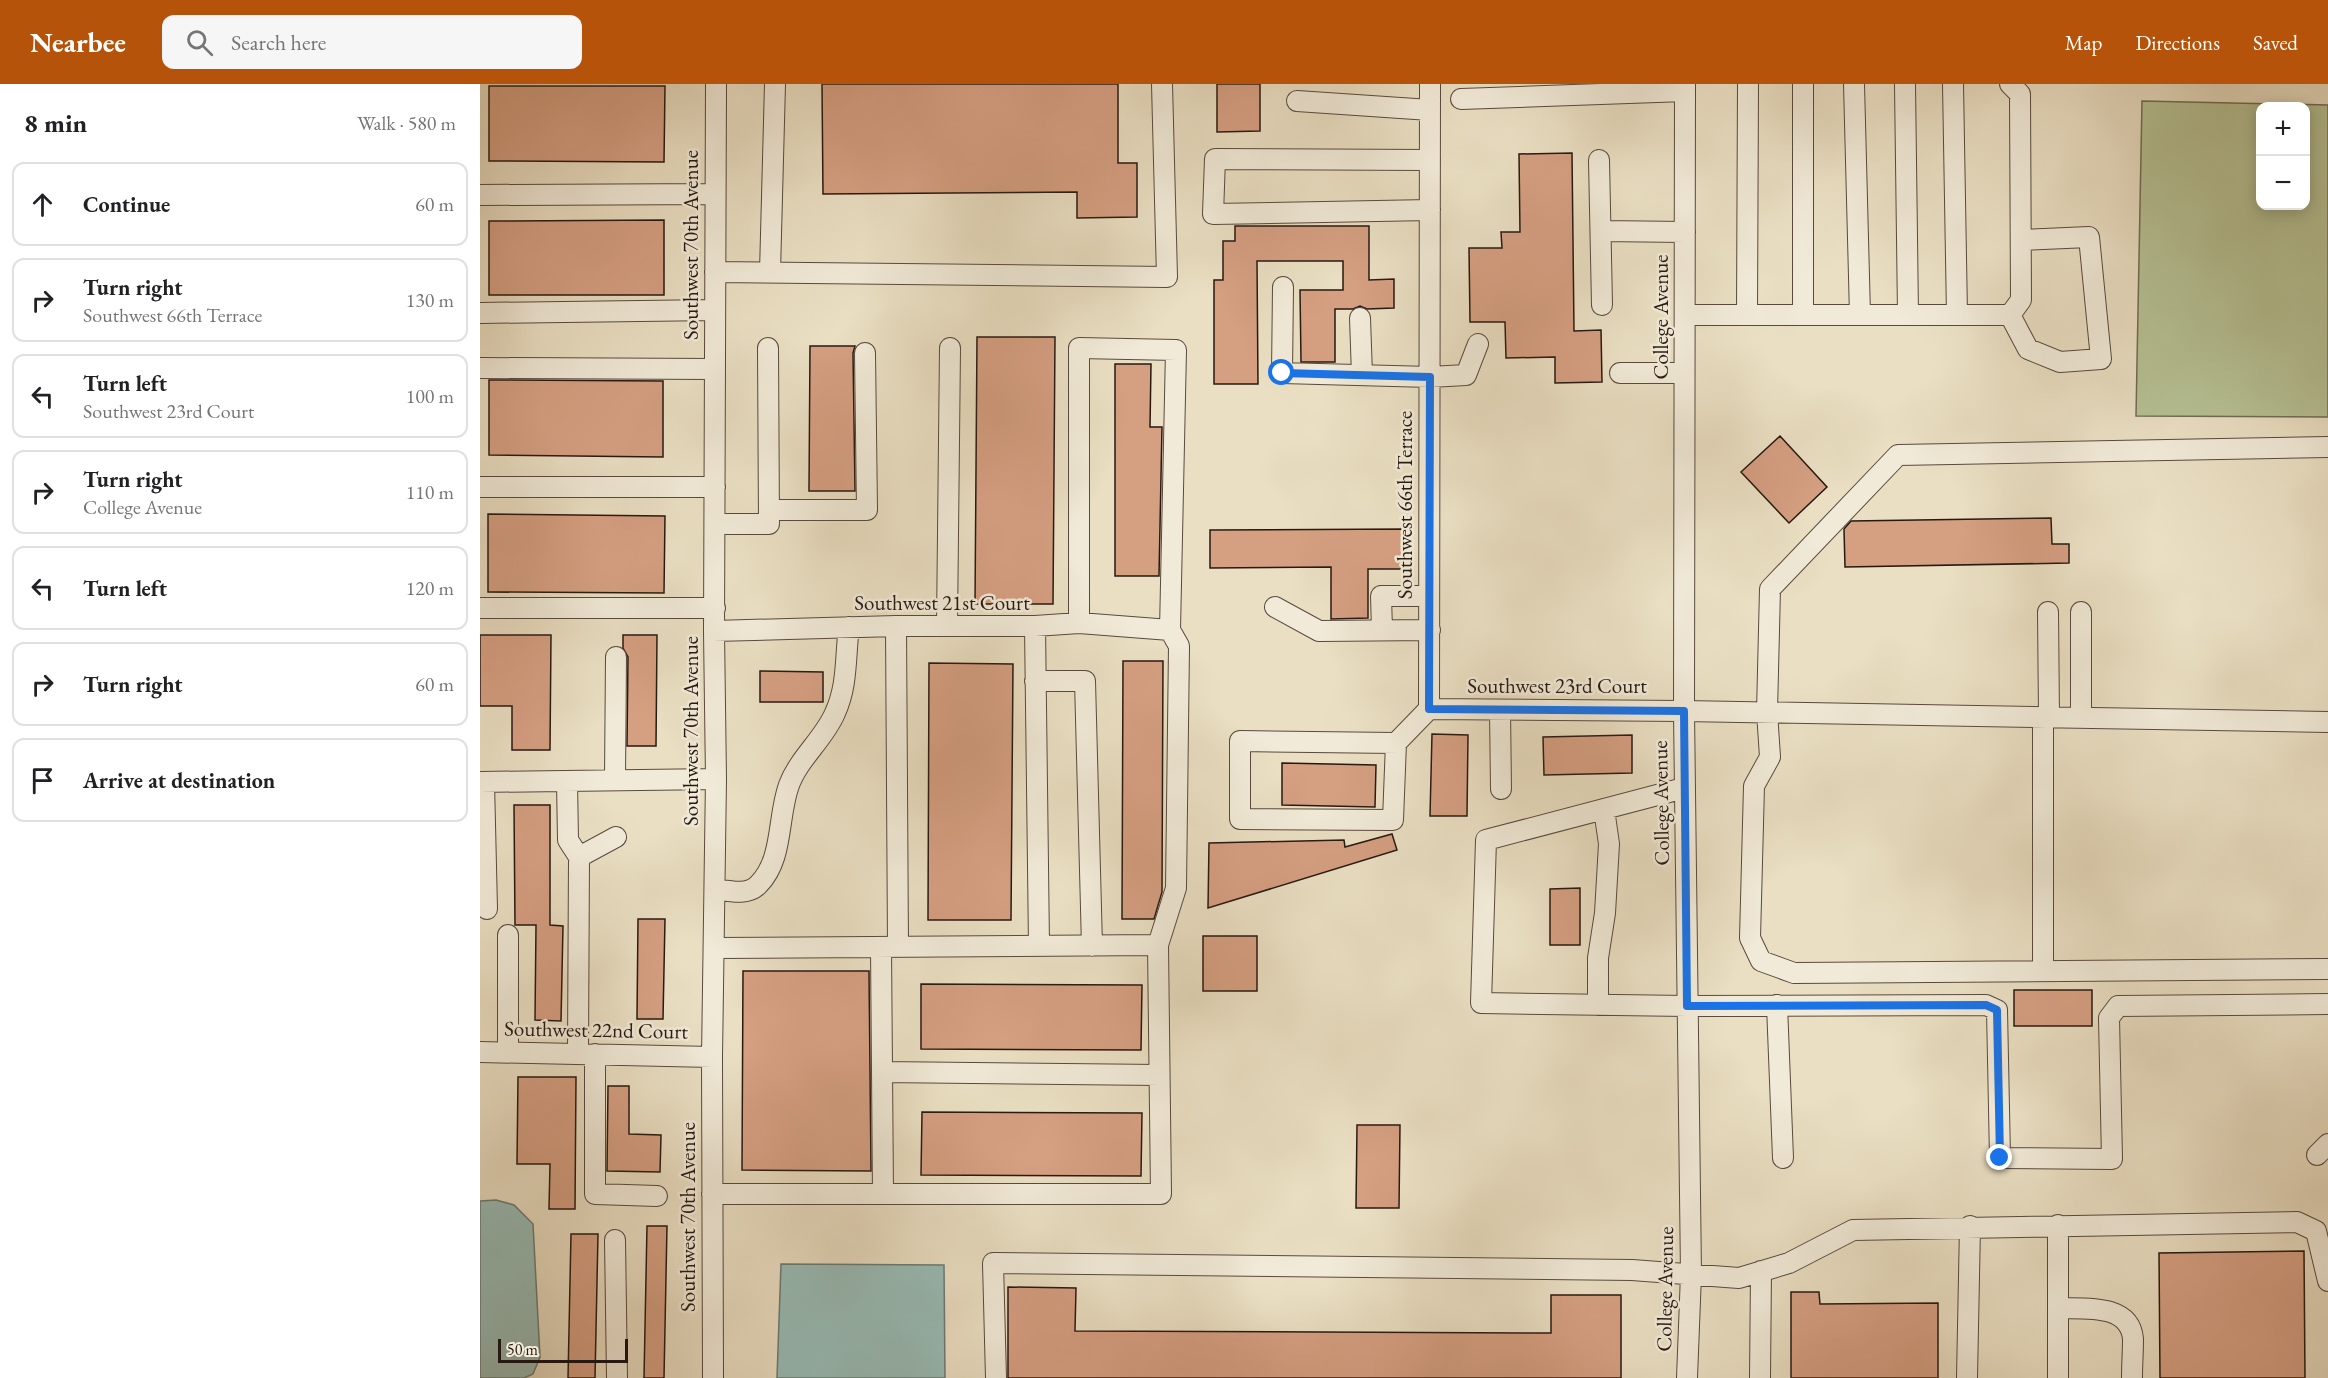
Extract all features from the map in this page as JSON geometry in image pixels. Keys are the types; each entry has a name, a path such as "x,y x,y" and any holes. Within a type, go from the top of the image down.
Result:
{"street":[{"name":"Southwest 70th Avenue","path":"713,1378 716,84"},
{"path":"770,272 775,84"},
{"path":"715,272 1167,277 1162,84"},
{"name":"Southwest 66th Terrace","path":"1429,709 1430,84"},
{"path":"1747,315 1748,84"},
{"path":"1803,84 1803,315"},
{"path":"1854,84 1860,315"},
{"path":"1905,84 1908,315"},
{"path":"1953,84 1957,315"},
{"path":"2010,84 2020,94 2021,300 2010,315"},
{"path":"1461,99 1685,87"},
{"name":"College Avenue","path":"1685,87 1684,788 1691,1274 1687,1378"},
{"path":"1297,100 1430,110"},
{"path":"1430,160 1215,159 1213,214 1430,210"},
{"path":"1599,160 1602,305"},
{"path":"480,195 715,194"},
{"path":"1600,231 1685,232"},
{"path":"2010,315 2028,349 2060,362 2101,358 2089,237 2021,240"},
{"path":"1282,286 1282,373 1430,377 1466,375 1478,344"},
{"path":"480,313 715,310"},
{"path":"1685,315 2010,315"},
{"path":"1360,318 1362,375"},
{"path":"715,524 770,524 768,348"},
{"path":"947,626 950,348"},
{"path":"712,1194 1161,1194 1158,945 1176,888 1179,646 1170,630 1176,350 1079,348 1079,623"},
{"path":"769,510 867,510 865,353"},
{"path":"480,368 715,369"},
{"path":"1620,372 1684,373"},
{"path":"2328,447 1898,455 1770,589 1767,712 1770,757 1754,786 1750,938 1761,961 1794,973 2328,969"},
{"path":"480,487 715,487"},
{"path":"1382,630 1380,596 1429,596"},
{"path":"1275,607 1319,631 1430,630"},
{"path":"480,608 714,608"},
{"path":"2043,971 2048,612"},
{"path":"2081,612 2081,717"},
{"name":"Southwest 21st Court","path":"714,631 896,626 1035,626 1079,623 1170,630"},
{"path":"883,1194 882,1072 890,947 896,626"},
{"path":"1035,626 1039,946"},
{"path":"715,888 736,892 747,891 758,886 773,863 789,786 799,764 835,713 846,680 849,627"},
{"path":"615,780 616,657"},
{"path":"1035,681 1085,681 1092,946"},
{"path":"1396,743 1240,741 1240,819 1393,820 1396,743 1429,709"},
{"name":"Southwest 23rd Court","path":"1429,709 1767,712 2328,722"},
{"path":"1500,710 1501,789"},
{"path":"486,909 482,782 716,779"},
{"path":"567,781 568,840 579,857 595,1194 657,1196"},
{"path":"1684,788 1486,840 1481,1003 1687,1006 1986,1005 1997,1010 2000,1158 2112,1160 2109,1018 2118,1006 2328,1004"},
{"path":"1598,1005 1598,958 1605,914 1609,844 1605,809"},
{"path":"579,857 616,837"},
{"path":"508,935 508,1052"},
{"path":"714,948 1158,945"},
{"path":"1777,1005 1783,1158"},
{"name":"Southwest 22nd Court","path":"480,1052 712,1057"},
{"path":"882,1072 1159,1076"},
{"path":"996,1378 993,1263 1632,1270 1739,1278 1789,1263 1853,1230 1970,1226 2297,1222 2316,1231 2328,1281"},
{"path":"2058,1225 2058,1378"},
{"path":"1967,1378 1970,1226"},
{"path":"615,1240 616,1378"},
{"path":"1760,1378 1761,1271"},
{"path":"2058,1308 2115,1312 2127,1321 2133,1337 2132,1378"}],"green space":[{"path":"2142,101 2256,103 2256,210 2310,210 2310,105 2328,105 2328,417 2136,416"}],"water":[{"path":"496,1200 514,1205 533,1224 540,1357 533,1374 524,1378 480,1378 480,1201"},
{"path":"781,1264 944,1265 945,1378 777,1378"}],"building":[{"path":"822,84 1118,84 1118,163 1137,163 1137,217 1077,218 1077,192 823,194"},
{"path":"1217,84 1260,84 1260,131 1217,132"},
{"path":"489,86 665,86 664,162 489,161"},
{"path":"1572,153 1574,331 1601,330 1602,382 1555,383 1555,357 1506,358 1505,322 1470,322 1469,248 1502,248 1501,232 1520,232 1519,154"},
{"path":"664,220 664,295 489,295 489,221"},
{"path":"1235,226 1369,226 1369,280 1394,279 1394,308 1367,309 1360,306 1353,309 1335,309 1335,362 1301,362 1300,290 1343,290 1343,261 1257,261 1258,384 1214,384 1214,280 1223,280 1223,241 1235,241"},
{"path":"977,337 1055,337 1053,604 975,604"},
{"path":"810,346 855,346 853,353 855,491 809,491"},
{"path":"1115,364 1151,364 1150,427 1162,427 1159,576 1115,576"},
{"path":"489,380 663,381 663,457 489,455"},
{"path":"1780,436 1827,487 1789,523 1741,472"},
{"path":"488,514 665,516 664,593 488,592"},
{"path":"2051,518 2052,544 2069,544 2069,563 1845,567 1844,529 1851,521"},
{"path":"1406,529 1406,569 1368,569 1368,618 1331,619 1331,567 1210,568 1210,530"},
{"path":"480,635 551,635 550,750 512,750 512,706 480,706"},
{"path":"623,635 657,635 656,746 627,746 628,657 623,648"},
{"path":"1123,661 1163,661 1162,892 1154,919 1122,919"},
{"path":"929,663 1013,664 1011,920 928,920"},
{"path":"760,671 823,672 823,702 760,702"},
{"path":"1432,734 1468,735 1467,816 1430,816"},
{"path":"1632,735 1632,773 1544,775 1543,737"},
{"path":"1282,763 1376,765 1375,807 1282,805"},
{"path":"514,805 550,805 550,925 563,926 561,1021 535,1020 536,925 515,925"},
{"path":"1392,834 1397,850 1208,908 1209,843 1344,840 1345,847"},
{"path":"1580,888 1580,945 1550,945 1550,889"},
{"path":"638,919 665,919 663,1019 637,1019"},
{"path":"1203,936 1257,936 1257,991 1203,991"},
{"path":"743,971 869,971 871,1171 742,1170"},
{"path":"921,984 1142,985 1141,1050 921,1049"},
{"path":"2014,990 2092,990 2092,1026 2014,1026"},
{"path":"518,1077 576,1077 575,1209 549,1209 550,1164 517,1164"},
{"path":"608,1086 629,1086 629,1134 661,1135 660,1172 607,1171"},
{"path":"922,1112 1142,1113 1141,1176 921,1175"},
{"path":"1357,1125 1400,1125 1399,1208 1356,1208"},
{"path":"647,1226 667,1226 664,1378 644,1378"},
{"path":"571,1234 598,1234 595,1378 568,1378"},
{"path":"2304,1251 2305,1378 2160,1378 2159,1253"},
{"path":"1008,1287 1076,1288 1075,1331 1551,1333 1551,1295 1621,1295 1621,1378 1008,1378"},
{"path":"1791,1292 1819,1292 1820,1304 1938,1303 1938,1378 1791,1378"}],"route":[{"path":"1282,373 1430,377 1429,709 1684,711 1687,1006 1986,1005 1997,1010 2000,1158"}]}
